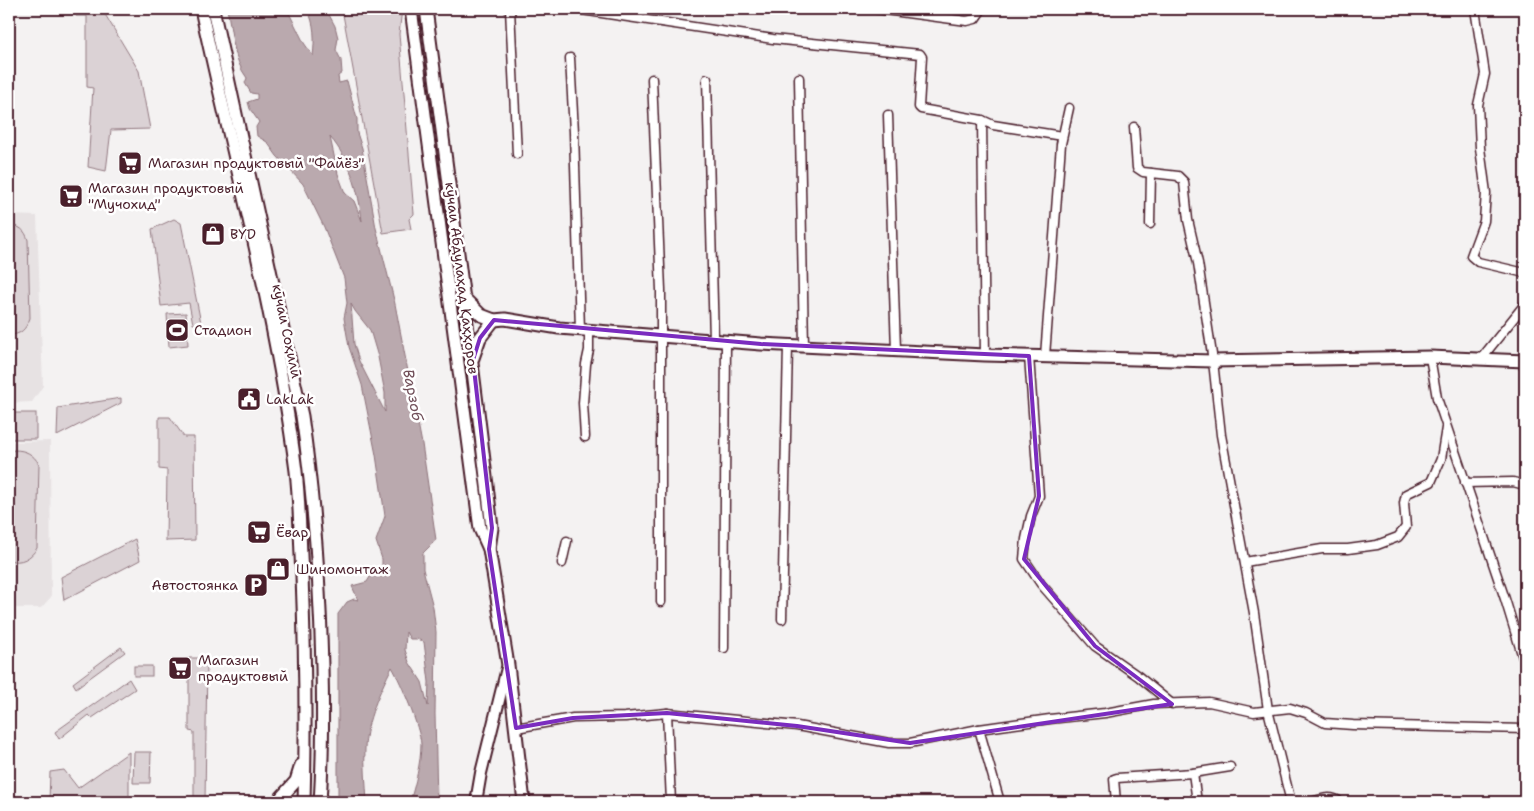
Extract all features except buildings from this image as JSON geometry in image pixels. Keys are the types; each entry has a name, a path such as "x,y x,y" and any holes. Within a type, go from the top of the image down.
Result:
{"main road":[{"name":"кӯчаи Соҳилӣ","path":"200,9 248,221 285,399 296,474 303,610 304,802"},
{"path":"214,9 302,416 312,483 321,609 324,754 320,802"},
{"name":"кӯчаи Абдулаҳад Қаҳҳоров","path":"410,9 480,529 489,549 508,665 524,802"},
{"name":"кӯчаи Абдулаҳад Қаҳҳоров","path":"426,9 452,198 463,297 473,360 492,528 489,549"},
{"path":"463,297 481,316 494,320 584,330 788,346 984,355 1213,361 1430,357 1525,362"},
{"path":"473,360 480,338 494,320"},
{"path":"303,610 307,605 311,604 321,609"},
{"path":"278,802 296,781 305,754"}],"street":[{"path":"510,9 517,154"},
{"path":"575,9 772,40 920,54 922,57 920,108 982,120 993,126 1062,136"},
{"path":"877,9 967,21 975,19 982,9"},
{"path":"1475,9 1485,74 1478,105 1480,148 1486,193 1484,222 1471,256 1478,262 1525,273"},
{"path":"570,58 584,330 589,350 583,402 585,437"},
{"path":"799,78 804,346"},
{"path":"652,79 661,290 661,602"},
{"path":"707,79 714,340"},
{"path":"1045,356 1062,136 1069,108"},
{"path":"888,115 896,350"},
{"path":"982,120 984,355"},
{"path":"1134,127 1137,168 1143,172 1178,176 1184,182 1188,220 1198,263 1213,361 1222,436 1254,613 1268,710 1291,802"},
{"path":"1150,224 1151,173"},
{"path":"1480,360 1525,304"},
{"path":"724,648 726,342"},
{"path":"782,619 788,346"},
{"path":"1029,356 1039,496 1026,539 1024,559 1040,584 1095,646 1138,676 1172,704"},
{"path":"1430,357 1437,398 1525,664"},
{"path":"1245,562 1322,549 1348,549 1377,545 1398,538 1406,527 1404,503 1406,494 1431,482 1440,459 1446,426"},
{"path":"1465,483 1512,482 1525,485"},
{"path":"562,563 567,541"},
{"name":"кӯчаи Абдулаҳад Қаҳҳоров","path":"476,802 508,665"},
{"path":"516,728 573,718 625,717 666,713 797,726 889,742 910,742 979,729 1105,713 1154,704 1210,702 1254,712 1290,708 1306,713 1325,723 1525,729"},
{"path":"666,713 671,802"},
{"path":"979,729 1000,802"},
{"path":"1116,802 1114,779 1193,773 1230,767"},
{"path":"1193,773 1197,802"},
{"path":"1311,802 1329,798 1340,802"}],"highlighted area":[{"path":"494,320 761,344 1029,356 1039,496 1024,559 1095,646 1172,704 910,743 797,726 667,713 573,718 516,728 489,549 492,528 473,360 480,338"}],"shaded area":[{"path":"76,9 100,9 106,16 139,71 150,129 111,130 106,171 88,167 93,88 87,87 87,16 76,16"},
{"path":"227,9 287,9 304,43 313,56 314,32 312,20 307,9 326,9 335,26 338,38 336,50 341,60 342,73 338,76 339,83 347,81 357,119 357,133 362,148 376,228 395,304 422,444 436,540 423,553 423,569 433,607 436,632 437,802 410,802 419,766 421,744 409,705 392,667 374,706 368,727 365,748 367,802 338,802 338,614 347,602 354,599 358,600 352,586 367,582 373,572 382,569 382,559 376,541 385,516 376,455 362,385 349,347 344,318 347,303 344,278 324,227 303,184 277,156 267,142 257,136 256,127 259,122 250,109 248,102 257,99 257,94 251,93 245,83 247,78 242,71 236,54","holes":["330,137 343,156 352,176 359,198 362,221 354,201 345,193 338,174","351,304 370,330 378,357 385,393 385,412 359,361 354,344","406,632 410,639 424,642 429,682 428,706 422,682 409,662 405,650"]},
{"path":"342,9 402,9 399,34 414,214 409,219 411,229 383,233"},
{"path":"9,215 37,216 43,386 32,402 9,403"},
{"path":"174,219 181,223 201,323 193,324 189,303 161,306 152,229"},
{"path":"9,225 22,229 28,240 30,318 22,331 9,335"},
{"name":"Стадион","path":"186,313 188,345 169,347 167,314"},
{"path":"121,398 121,403 57,436 58,408"},
{"path":"9,413 36,413 36,439 9,439"},
{"path":"159,417 170,417 184,437 194,437 195,540 166,541 167,470 159,469"},
{"path":"50,441 51,597 41,608 9,608 9,442"},
{"path":"14,450 29,453 39,464 37,548 32,555 22,561 9,560 9,452"},
{"path":"135,539 140,560 64,600 61,577"},
{"path":"121,647 125,652 76,688 73,683"},
{"path":"189,658 207,658 205,802 194,802 194,732 189,731"},
{"path":"134,666 152,666 152,676 134,676"},
{"path":"129,679 135,689 92,718 89,715 59,739 55,732"},
{"path":"129,752 129,802 49,802 50,772 64,770 78,788"},
{"path":"134,752 151,752 150,783 133,783"}],"place":[{"name":"Магазин продуктовый \"Файёз\"","path":"130,163"},
{"name":"Магазин продуктовый \"Мучохид\"","path":"71,196"},
{"name":"BYD","path":"213,234"},
{"name":"Стадион","path":"177,330"},
{"name":"LakLak","path":"249,399"},
{"name":"Ёвар","path":"259,532"},
{"name":"Шиномонтаж","path":"278,569"},
{"name":"Автостоянка","path":"256,585"},
{"name":"Магазин продуктовый","path":"180,668"}],"water label":[{"name":"Варзоб","path":"413,395"}]}
